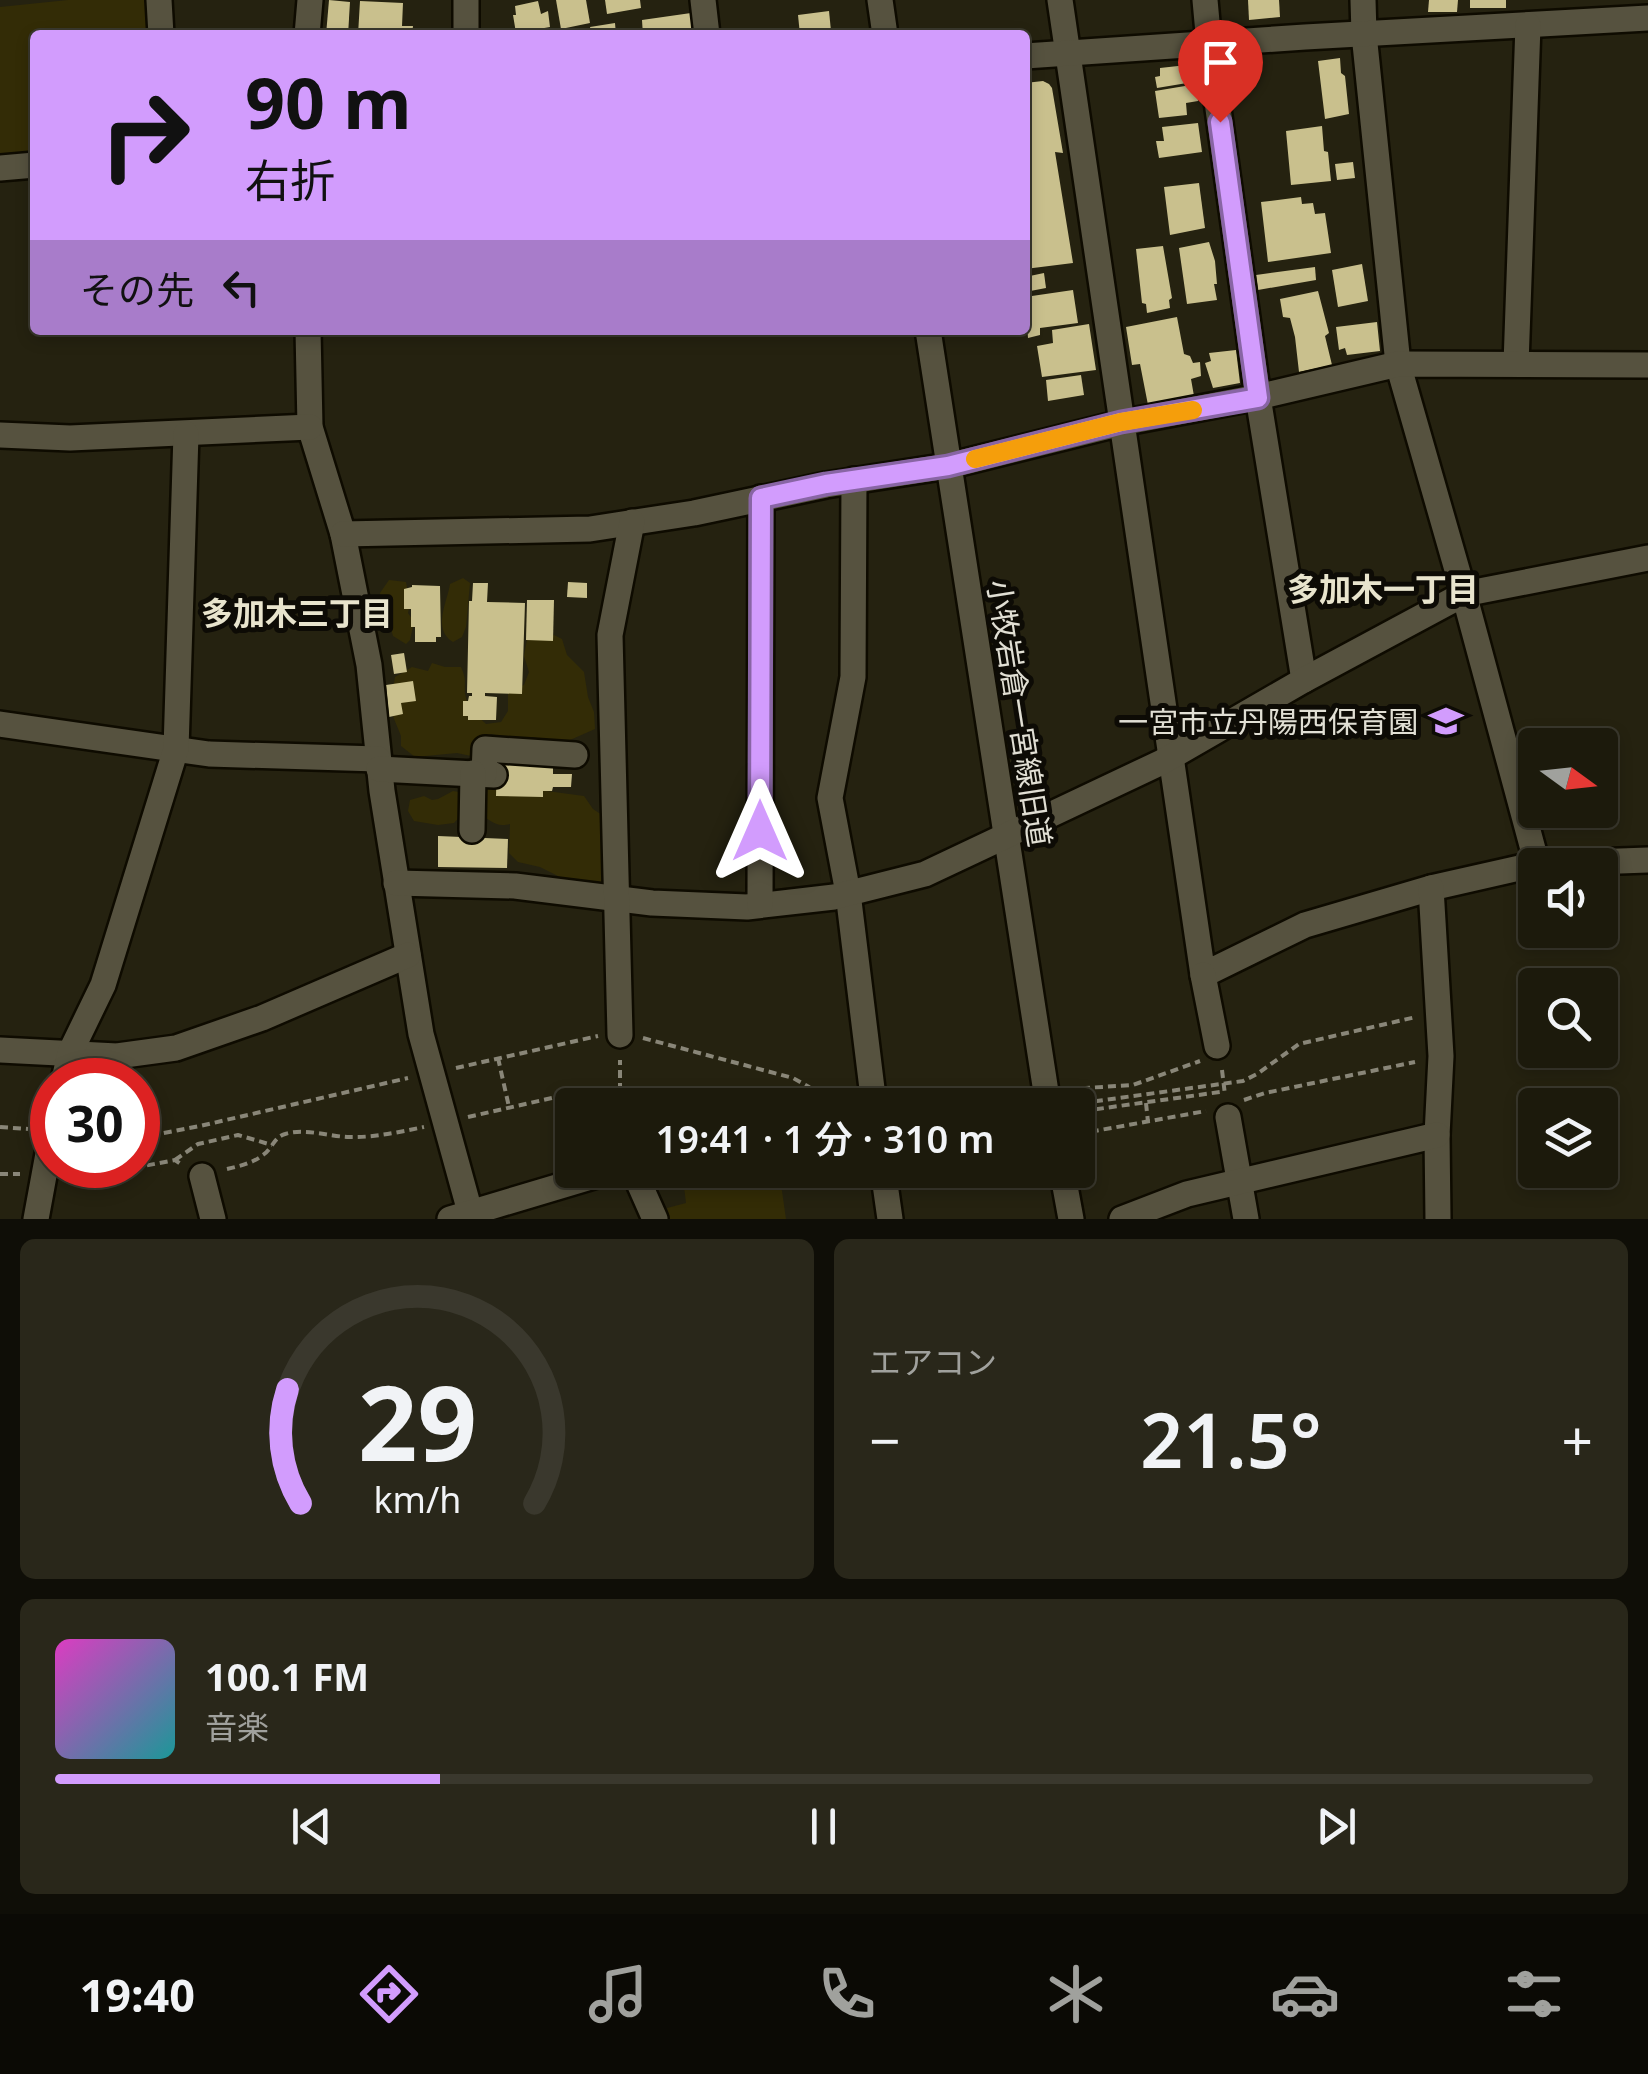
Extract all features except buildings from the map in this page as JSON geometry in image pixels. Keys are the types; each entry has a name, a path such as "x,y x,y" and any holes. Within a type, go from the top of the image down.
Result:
{"street":[{"path":"159,0 161,30"},
{"path":"307,30 310,0"},
{"path":"466,0 466,30"},
{"path":"703,0 706,30"},
{"path":"880,0 884,30"},
{"path":"1060,0 1203,975 1217,1046"},
{"path":"1205,0 1258,398 1304,680"},
{"path":"1363,0 1398,364 1533,848"},
{"path":"1030,56 1648,18"},
{"path":"1516,364 1528,24"},
{"path":"0,168 30,165"},
{"path":"308,335 310,427 343,534 369,665 379,764 421,1034 464,1217 558,1188"},
{"name":"小牧岩倉一宮線旧道","path":"929,335 1045,1088"},
{"path":"343,534 590,529 948,466 1121,422 1258,398 1398,364 1648,366"},
{"path":"0,435 70,438 310,427"},
{"path":"69,1058 103,985 176,749 186,434"},
{"path":"854,480 853,677 830,798 848,893 872,1088"},
{"path":"760,905 761,498"},
{"path":"620,1035 610,634 632,522"},
{"path":"396,884 515,886 618,900 747,907 848,893 925,874 1172,756 1464,594 1648,558"},
{"path":"0,724 209,754 483,774"},
{"path":"472,830 486,749 575,755"},
{"path":"1618,861 1648,860"},
{"path":"1203,975 1305,925 1431,888 1518,868"},
{"path":"1431,888 1441,1056 1438,1219"},
{"path":"0,1050 118,1056 176,1048 262,1018 408,955"},
{"path":"1226,1105 1246,1219"},
{"path":"1122,1219 1186,1194 1437,1135"},
{"path":"202,1176 212,1219"},
{"path":"36,1219 40,1188"},
{"path":"641,1188 655,1219"},
{"path":"886,1188 890,1219"},
{"path":"1065,1188 1071,1219"}],"path":[{"path":"1095,1102 1243,1080 1299,1044 1440,1011"},
{"path":"160,1134 602,1035 633,1036 793,1078 809,1088"},
{"path":"620,1035 620,1088"},
{"path":"1217,1046 1226,1105"},
{"path":"1095,1131 1441,1056"},
{"path":"498,1058 510,1108"},
{"path":"175,1160 202,1176 247,1164 264,1155 284,1134 390,1134 555,1098"},
{"path":"1095,1109 1146,1102 1226,1105"},
{"path":"1146,1102 1148,1122"},
{"path":"160,1163 175,1160 198,1144 238,1135 272,1145"},
{"path":"0,1174 30,1175"}],"shaded area":[{"path":"68,0 147,0 147,30 30,30 30,153 0,156 0,7"},
{"path":"463,578 470,583 466,627 462,637 453,642 443,630 443,615 450,584"},
{"path":"389,580 406,582 408,613 414,622 406,644 393,636 382,612 380,593"},
{"path":"550,633 562,639 567,655 584,672 595,729 561,744 491,734 480,741 471,756 457,753 415,757 401,746 390,709 395,677 412,667 428,671 432,663 461,667 470,707 486,724 501,722 508,711 508,691 524,685 529,672 524,656 528,634"},
{"path":"488,783 584,796 605,817 610,857 603,883 596,889 518,862 509,853 510,824 496,824 478,814 464,812 454,823 438,825 414,821 408,811 410,800 424,796 438,799 453,791 471,791"},
{"path":"684,1188 782,1188 786,1219 670,1219 667,1208 686,1203"}],"slow traffic":[{"path":"975,459 1121,422 1193,410"}],"place":[{"name":"一宮市立丹陽西保育園","path":"1446,721"}],"district":[{"name":"多加木一丁目","path":"1383,588"},
{"name":"多加木三丁目","path":"297,612"}],"route":[{"path":"760,831 761,498 948,466 1121,422 1258,398 1220,122"}]}
